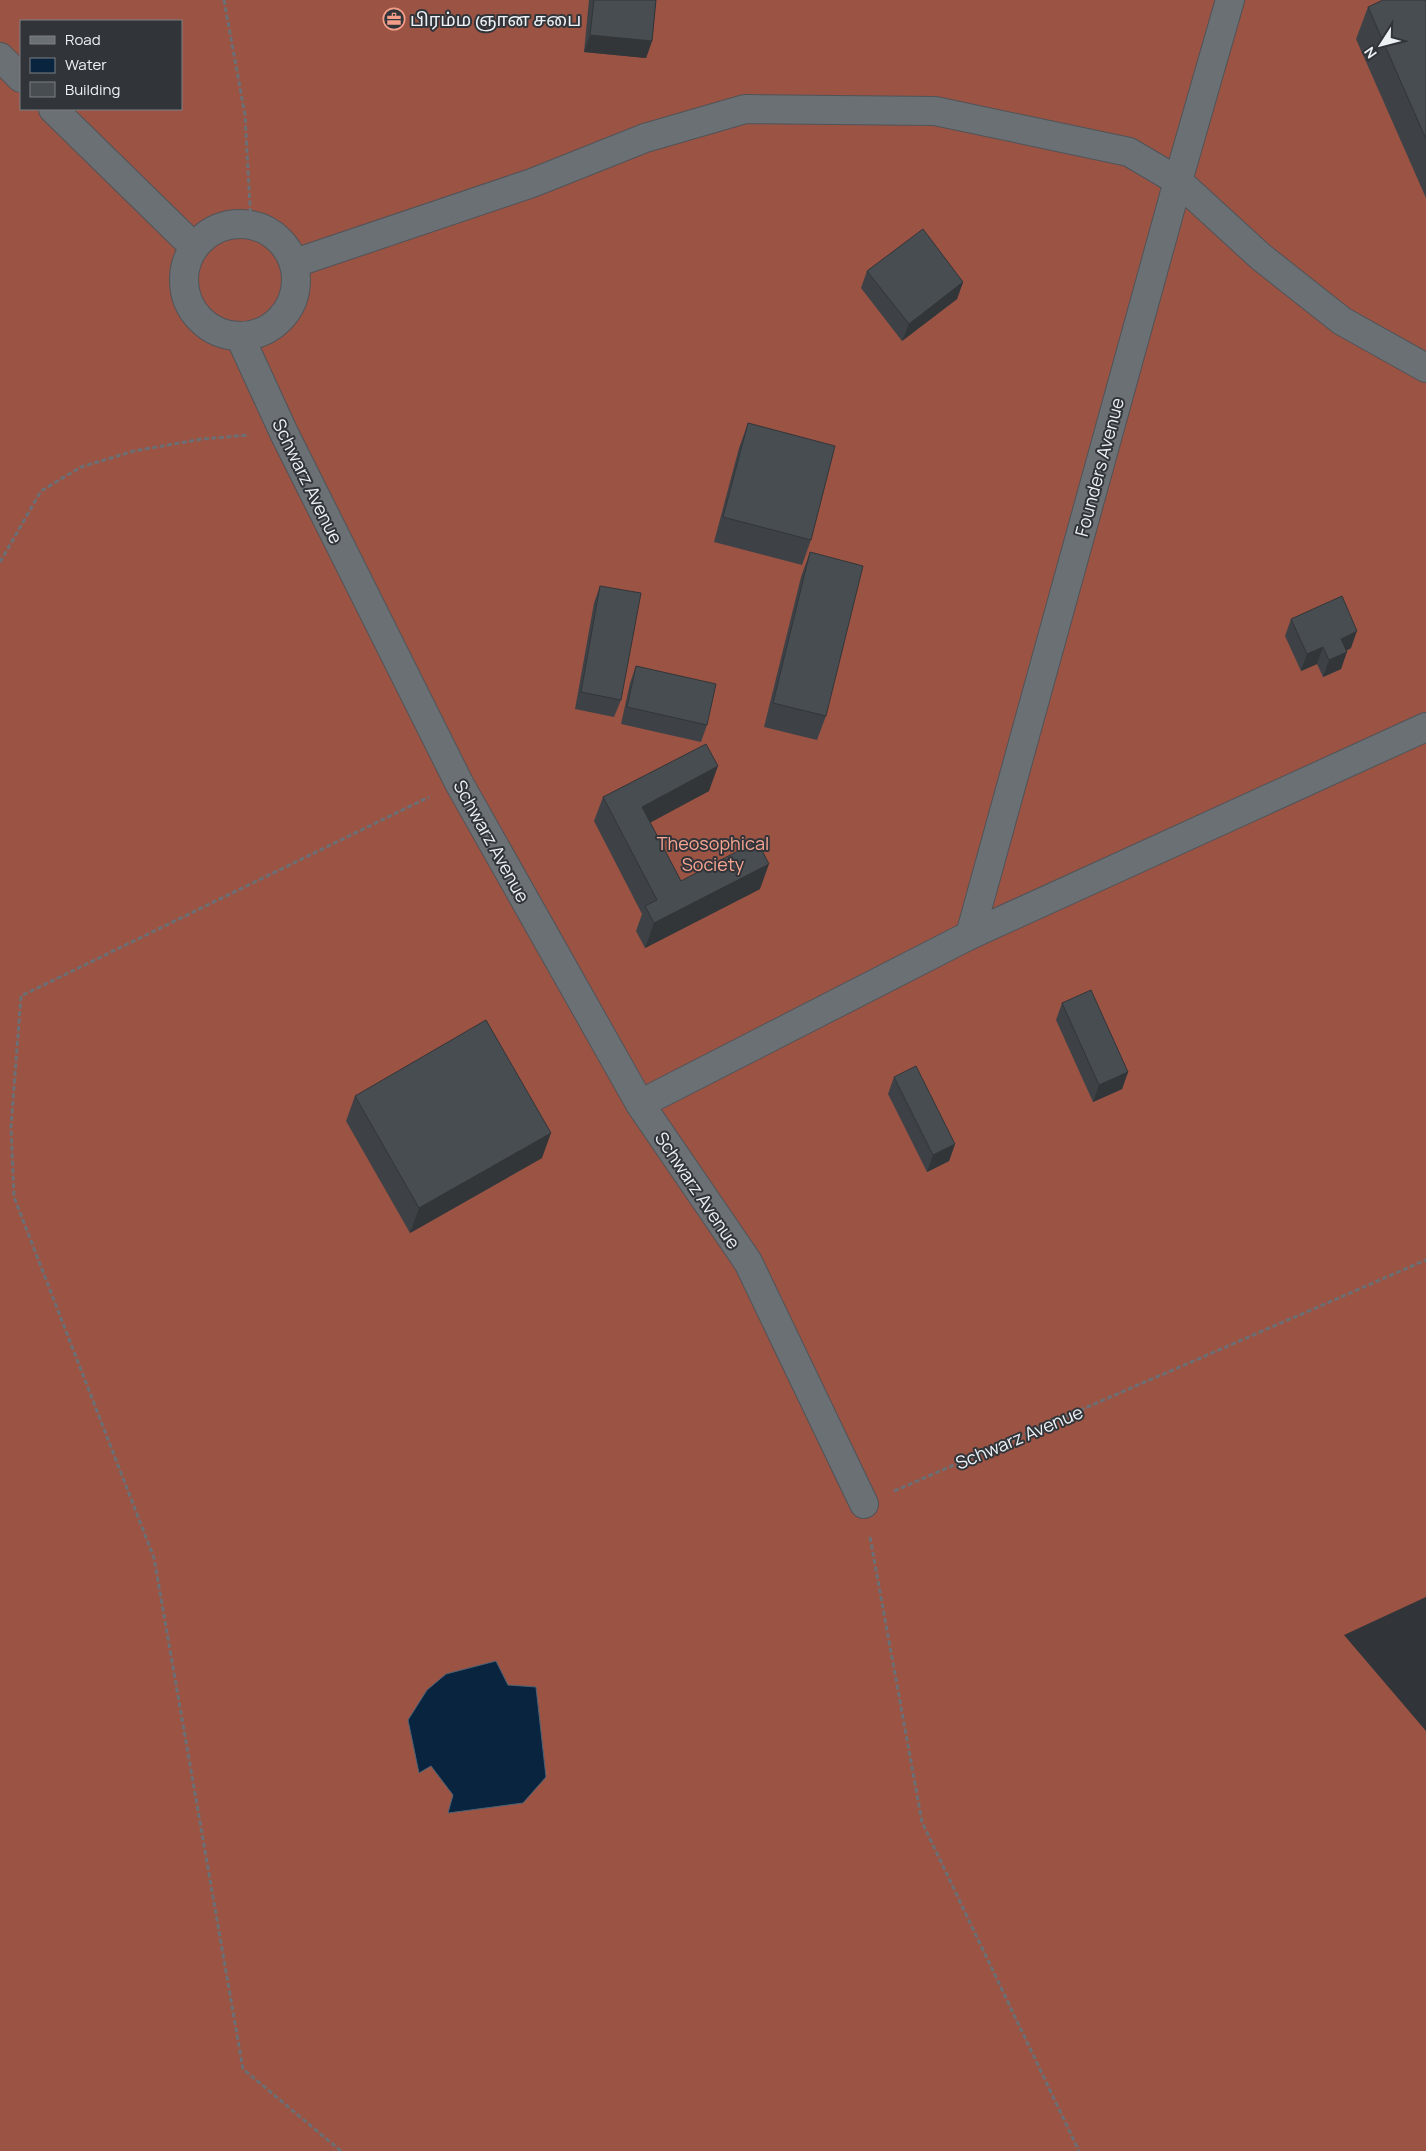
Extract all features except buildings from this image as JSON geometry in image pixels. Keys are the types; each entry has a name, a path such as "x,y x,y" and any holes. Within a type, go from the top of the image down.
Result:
{"lane":[{"name":"Founders Avenue","path":"970,935 1230,0"},
{"path":"0,57 20,77"},
{"path":"295,264 532,182 646,138 745,109 935,111 1129,152 1178,182 1261,257 1342,321 1426,368"},
{"path":"54,110 194,247"},
{"path":"251,224 270,231 286,245 295,264 297,285 292,304 279,322 261,333 240,337 220,334 202,323 189,306 183,286 185,266 194,247 210,233 230,225 251,224"},
{"name":"Schwarz Avenue","path":"240,337 284,433 459,783 640,1104 748,1262 864,1504"},
{"path":"640,1104 970,935 1426,727"}],"path":[{"path":"224,0 245,115 251,224"},
{"path":"0,562 6,548 40,491 81,467 134,451 202,439 284,433"},
{"path":"341,2151 243,2069 154,1558 14,1197 11,1127 21,996 459,783"},
{"name":"Schwarz Avenue","path":"864,1504 1426,1260"},
{"path":"864,1504 922,1822 1079,2151"}],"green space":[{"name":"Theosophical Society","path":"0,0 1426,0 1426,1597 1344,1635 1426,1731 1426,2151 0,2151"}],"water":[{"path":"496,1661 508,1685 536,1687 546,1777 523,1803 448,1813 453,1795 431,1766 419,1773 408,1720 427,1690 446,1674"}],"place":[{"name":"பிரம்ம ஞான சபை","path":"394,19"}]}
